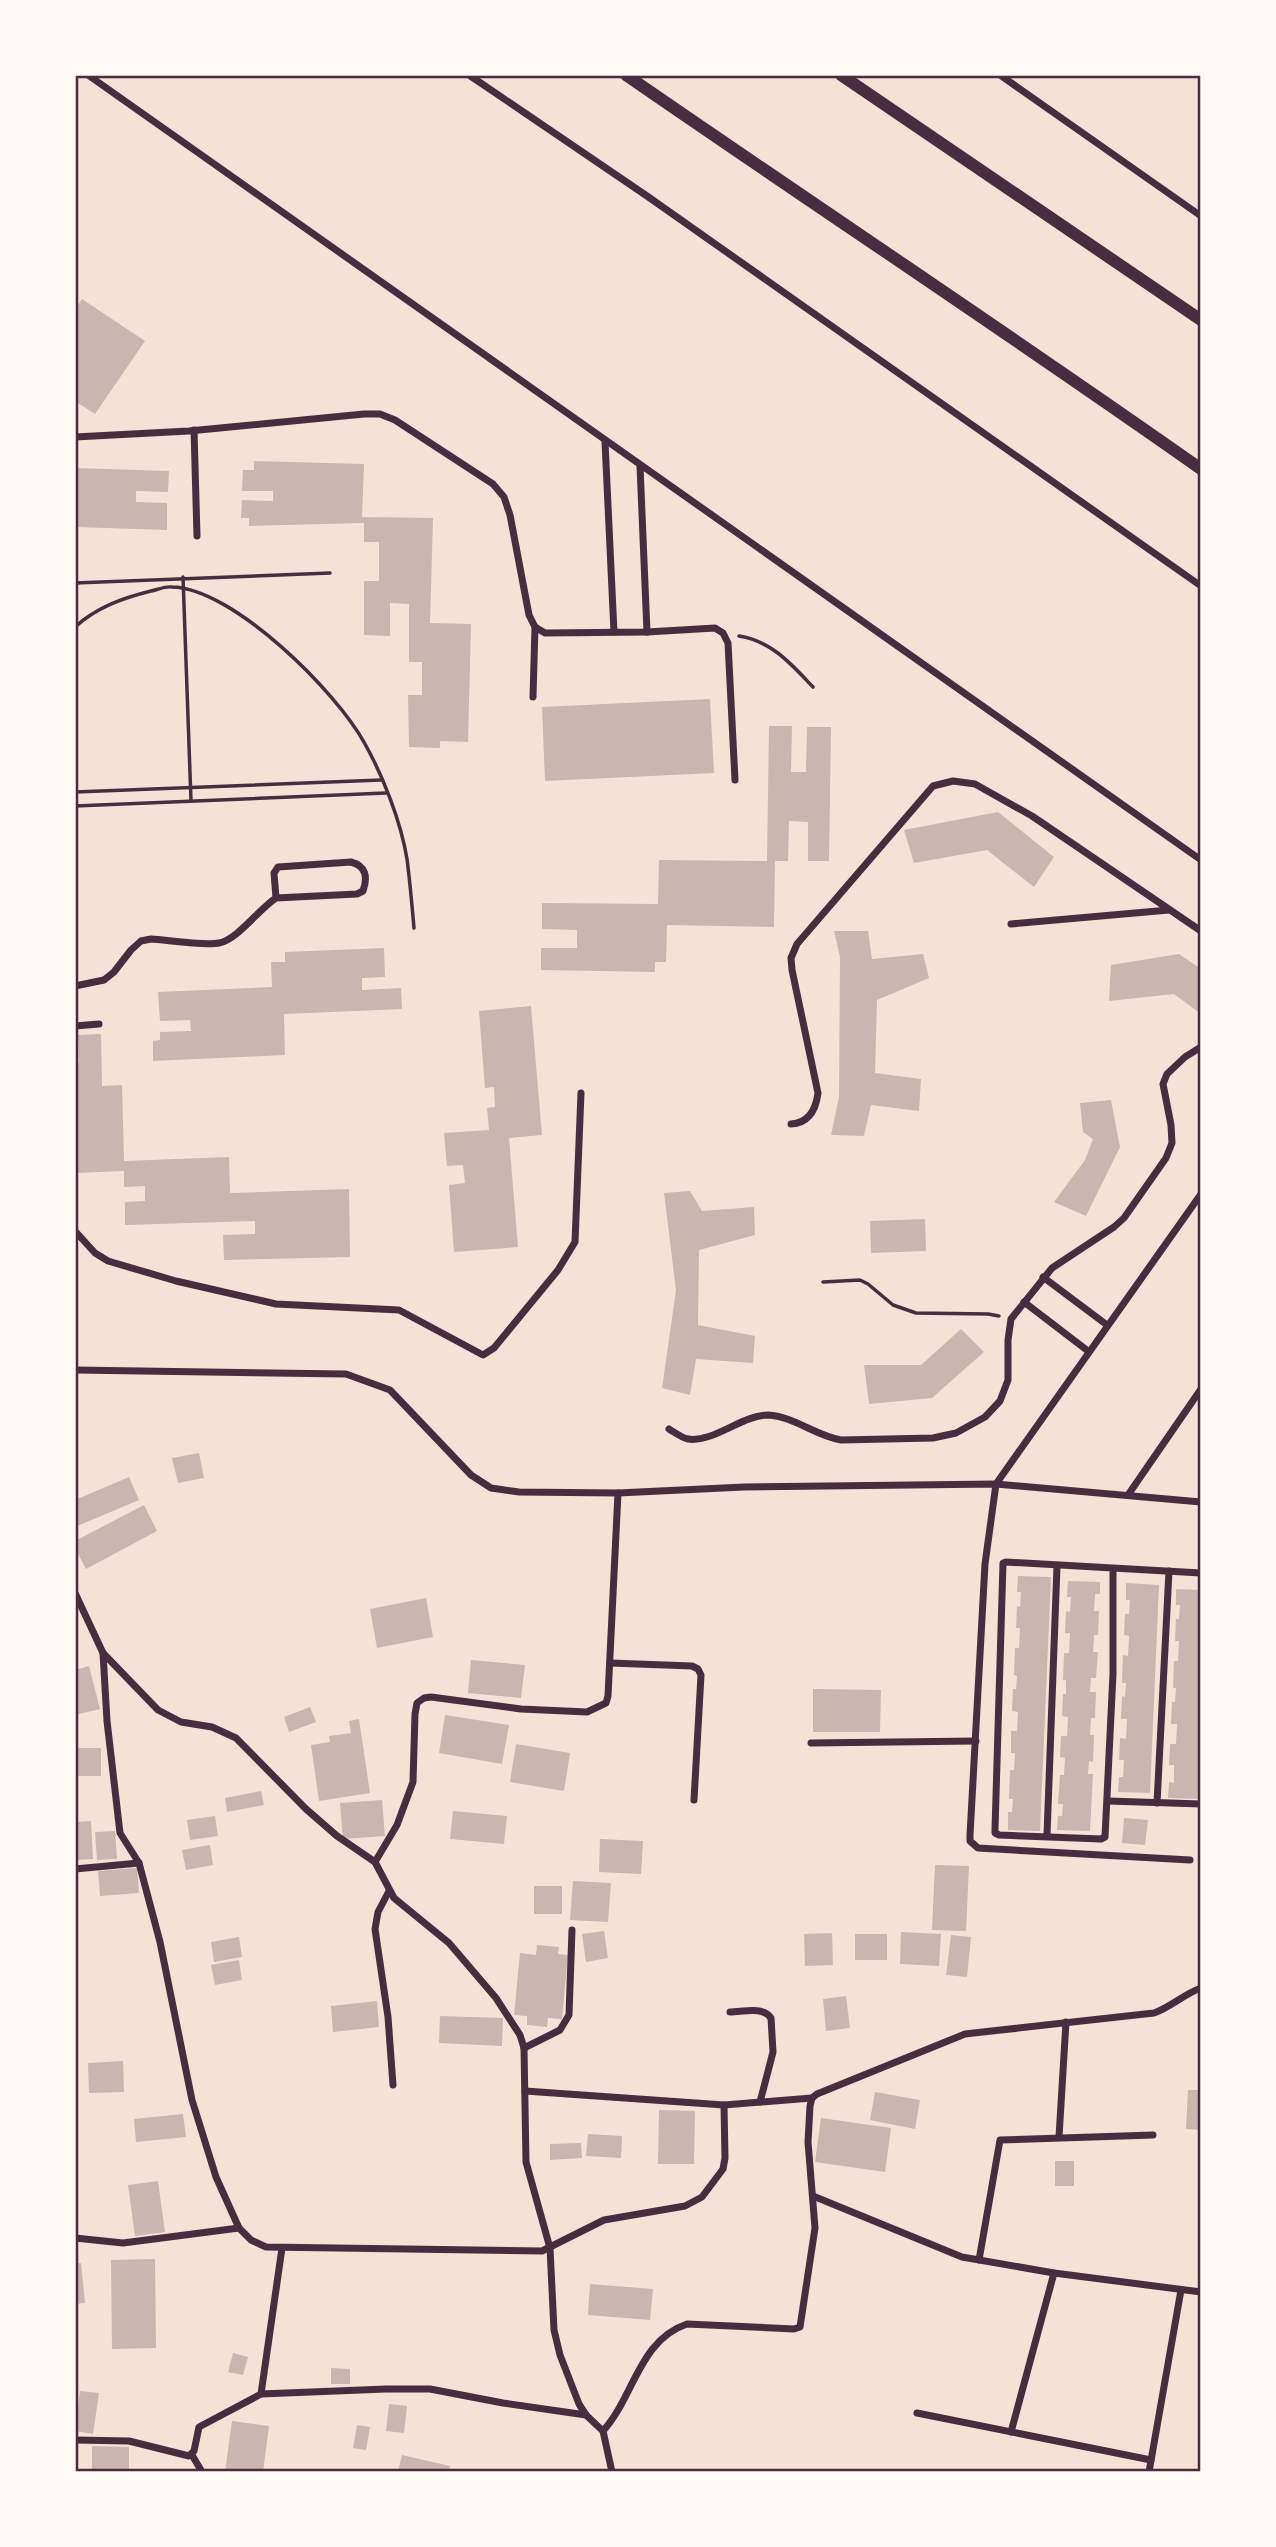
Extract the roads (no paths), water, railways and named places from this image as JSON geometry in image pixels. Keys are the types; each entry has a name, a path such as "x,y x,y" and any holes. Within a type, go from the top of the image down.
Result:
{"main road":[{"path":"626,75 909,270 1006,332 1201,469"},
{"path":"841,75 1201,320"}],"street":[{"path":"88,75 1201,860"},
{"path":"1000,75 1201,216"},
{"path":"473,77 647,196 1201,586"},
{"path":"75,437 194,430 364,414 380,414 395,420 493,484 504,497 510,515 529,615 535,627 533,697"},
{"path":"194,430 197,536"},
{"path":"605,442 614,632"},
{"path":"640,466 647,632"},
{"path":"535,627 545,633 715,628 723,633 728,643 735,780"},
{"path":"791,1124 799,1124 808,1118 817,1103 818,1093 791,958 797,944 933,786 953,781 975,784 1032,816 1201,931"},
{"path":"75,986 104,980 141,942 151,939 219,943 235,934 276,898 357,894 363,891 366,883 365,870 359,864 351,862 278,867 274,873 276,898"},
{"path":"1011,924 1169,909"},
{"path":"75,1026 99,1024"},
{"path":"669,1429 687,1439 702,1438 765,1415 778,1417 829,1438 841,1440 933,1438 956,1433 985,1417 1000,1401 1008,1380 1011,1319 1052,1268 1124,1218 1166,1158 1172,1143 1163,1084 1167,1074 1185,1057 1201,1047"},
{"path":"75,1231 95,1253 107,1261 176,1281 276,1304 399,1310 483,1355 494,1348 550,1280 575,1242 581,1093"},
{"path":"1190,1860 974,1846 970,1835 985,1563 996,1484 1088,1350 1201,1194"},
{"path":"1043,1277 1107,1325"},
{"path":"1024,1302 1088,1350"},
{"path":"75,1370 346,1374 390,1390 471,1475 491,1488 519,1492 618,1493 744,1487 996,1484 1201,1502"},
{"path":"1128,1495 1201,1389"},
{"path":"374,1862 397,1825 413,1782 417,1703 424,1698 522,1709 587,1712 606,1703 618,1493"},
{"path":"1113,1569 1113,1674 1105,1835 1103,1838 999,1835 995,1829 1002,1565 1006,1562 1201,1573"},
{"path":"1047,1835 1057,1566"},
{"path":"1157,1803 1169,1571"},
{"path":"75,1593 103,1653 158,1710 181,1721 212,1727 236,1738 306,1809 337,1836 374,1862 394,1898 459,1954 503,2007 520,2035 524,2048 526,2162 550,2248 554,2330 561,2355 586,2414 603,2431 612,2472"},
{"path":"103,1653 107,1721 119,1825 123,1840 139,1863 160,1942 192,2100 216,2177 239,2228 258,2244 282,2248 538,2251 550,2248 604,2220 685,2206 702,2197 723,2169 724,2105"},
{"path":"610,1663 692,1666 698,1669 701,1675 694,1800"},
{"path":"811,1743 976,1741"},
{"path":"1108,1801 1201,1804"},
{"path":"75,1870 139,1863"},
{"path":"389,1891 378,1912 375,1929 388,2017 393,2085"},
{"path":"524,2048 559,2030 569,2015 572,1930"},
{"path":"525,2091 724,2105 812,2098 965,2034 1154,2013 1166,2009 1201,1988"},
{"path":"730,2012 761,2011 771,2018 773,2052 760,2102"},
{"path":"1059,2137 1066,2022"},
{"path":"603,2431 615,2416 648,2352 677,2328 687,2324 794,2329 800,2327 815,2228 808,2142 812,2098"},
{"path":"979,2260 1000,2140 1153,2135"},
{"path":"813,2196 962,2257 1054,2273 1201,2292"},
{"path":"75,2238 123,2243 239,2228"},
{"path":"261,2394 282,2248"},
{"path":"1011,2432 1054,2273"},
{"path":"1149,2472 1181,2290"},
{"path":"202,2472 192,2455 199,2427 261,2394 430,2389 586,2414"},
{"path":"917,2413 1152,2460"},
{"path":"75,2440 129,2441 184,2456 192,2455"}]}
